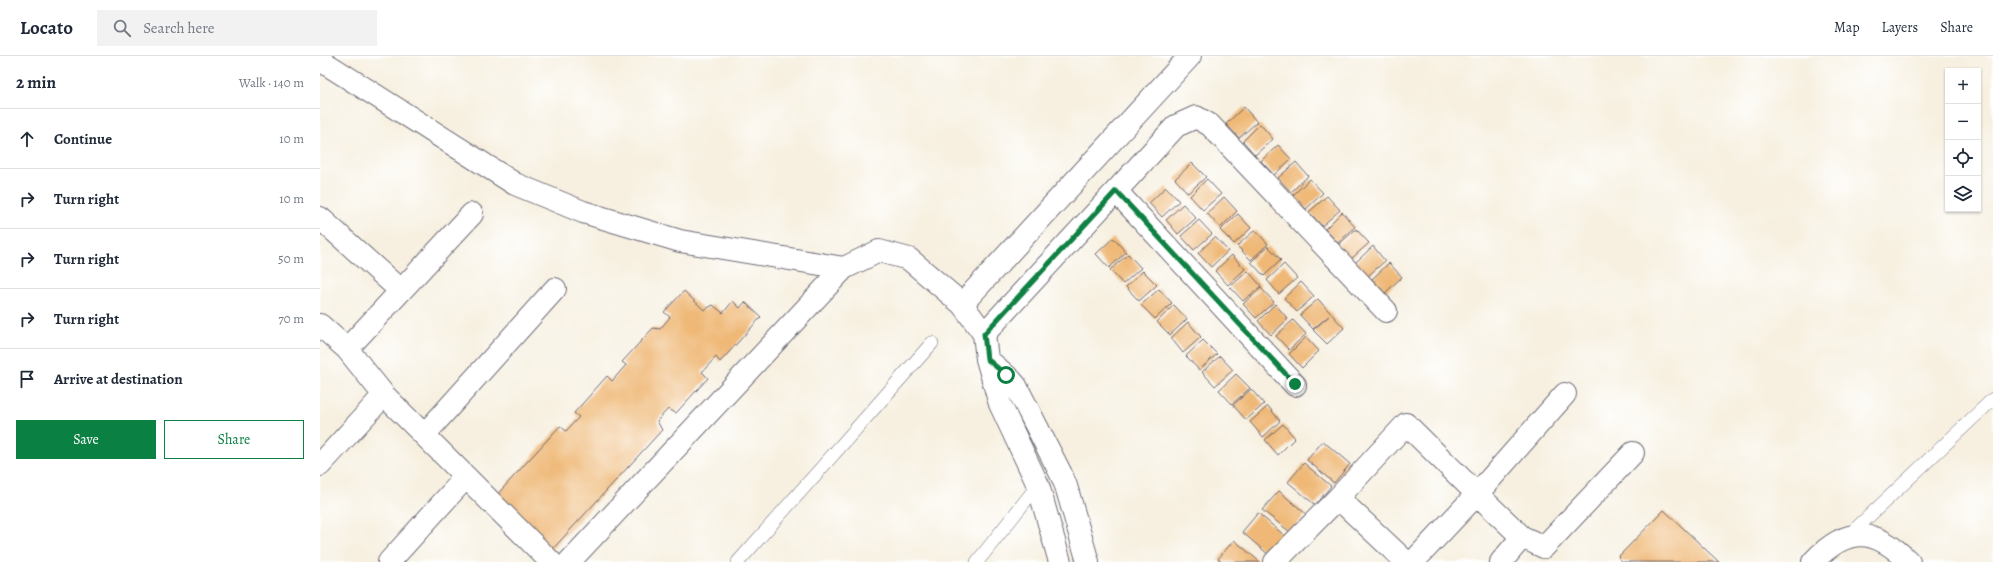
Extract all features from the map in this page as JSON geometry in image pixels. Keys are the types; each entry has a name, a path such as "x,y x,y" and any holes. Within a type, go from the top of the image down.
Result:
{"street":[{"path":"962,304 1190,56"},
{"path":"320,60 514,184 583,212 680,241 844,268"},
{"path":"984,334 1176,126 1196,118 1210,125 1386,311"},
{"path":"1116,191 1295,384"},
{"path":"347,349 472,214"},
{"path":"320,218 400,291"},
{"path":"569,562 844,268 879,251 909,259 962,304 984,334 987,359 1000,404 1038,485 1060,562"},
{"path":"425,434 555,289"},
{"path":"320,325 347,349 384,395 425,434 551,562"},
{"path":"987,359 1016,386 1061,474 1066,486 1088,562"},
{"path":"1413,562 1477,494 1565,394"},
{"path":"320,465 384,395"},
{"path":"1275,562 1338,498 1406,424 1522,537 1544,547 1634,453"},
{"path":"389,562 466,477"},
{"path":"1338,498 1406,562"},
{"path":"1813,562 1824,550 1848,536 1868,535 1882,540 1896,548 1909,562"},
{"path":"1501,562 1522,537"}],"lane":[{"path":"738,562 932,343"},
{"path":"1848,536 1993,398"},
{"path":"977,562 1038,485"}],"building":[{"path":"1244,107 1257,122 1239,138 1226,124"},
{"path":"1260,124 1273,139 1255,155 1243,141"},
{"path":"1278,145 1291,159 1274,175 1261,161"},
{"path":"1296,162 1308,176 1291,192 1278,178"},
{"path":"1192,163 1206,177 1188,193 1175,179"},
{"path":"1207,179 1221,194 1203,210 1190,196"},
{"path":"1310,179 1323,193 1306,209 1293,195"},
{"path":"1166,187 1179,201 1162,217 1149,203"},
{"path":"1327,196 1340,210 1322,226 1309,212"},
{"path":"1224,197 1237,211 1220,228 1207,213"},
{"path":"1183,204 1196,218 1178,234 1166,220"},
{"path":"1342,212 1355,227 1338,243 1325,229"},
{"path":"1238,214 1251,228 1234,244 1220,230"},
{"path":"1199,220 1212,234 1194,250 1181,236"},
{"path":"1356,229 1369,243 1351,259 1338,245"},
{"path":"1255,230 1268,244 1251,260 1237,246"},
{"path":"1215,237 1228,251 1211,267 1198,253"},
{"path":"1113,238 1126,252 1109,268 1096,254"},
{"path":"1268,246 1281,260 1264,276 1251,262"},
{"path":"1373,246 1385,261 1368,276 1355,263"},
{"path":"1128,254 1141,268 1123,284 1110,270"},
{"path":"1232,255 1245,269 1228,285 1215,271"},
{"path":"1389,263 1402,277 1385,293 1372,279"},
{"path":"1284,264 1297,278 1279,294 1267,280"},
{"path":"1143,271 1157,285 1139,301 1126,287"},
{"path":"1248,271 1261,286 1243,301 1230,287"},
{"path":"1301,282 1314,296 1297,312 1284,298"},
{"path":"1261,288 1274,302 1256,318 1243,304"},
{"path":"1159,289 1172,303 1155,319 1141,305"},
{"path":"684,291 704,310 713,305 723,313 733,301 740,308 745,302 761,317 720,362 716,357 702,372 708,378 676,413 668,409 657,421 662,430 550,552 493,499 560,426 566,431 579,417 574,413 607,376 612,381 626,365 622,362 653,328 660,329 670,317 664,312"},
{"path":"1318,299 1344,328 1327,344 1313,330 1329,316 1313,329 1300,315"},
{"path":"1275,304 1288,319 1271,335 1258,321"},
{"path":"1174,305 1187,319 1170,335 1157,322"},
{"path":"1293,320 1306,334 1289,350 1276,336"},
{"path":"1188,322 1201,337 1183,353 1171,338"},
{"path":"1306,337 1319,351 1302,368 1289,354"},
{"path":"1203,340 1217,354 1199,370 1186,356"},
{"path":"1220,356 1233,370 1215,386 1202,372"},
{"path":"1236,374 1250,388 1232,404 1219,390"},
{"path":"1251,389 1264,404 1246,420 1233,405"},
{"path":"1268,406 1280,421 1263,437 1250,422"},
{"path":"1283,424 1295,438 1278,455 1265,440"},
{"path":"1323,441 1350,464 1334,483 1307,460"},
{"path":"1304,463 1331,486 1315,505 1288,482"},
{"path":"1279,491 1306,514 1290,532 1262,510"},
{"path":"1664,510 1719,562 1623,562 1618,557"},
{"path":"1258,513 1285,536 1269,555 1242,532"},
{"path":"1234,540 1260,562 1222,562 1218,559"}],"route":[{"path":"1006,375 987,359 984,334 1116,191 1295,384"}]}
